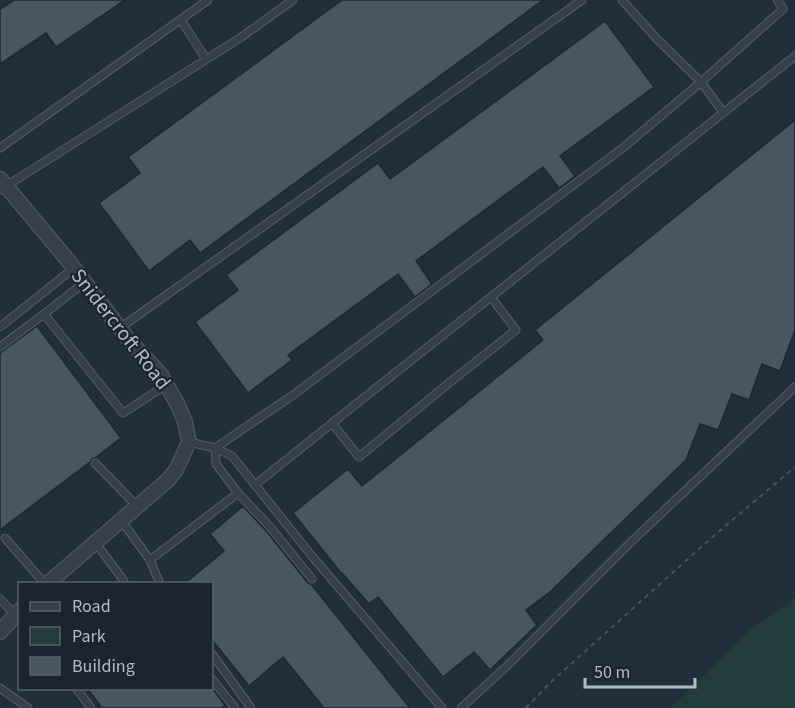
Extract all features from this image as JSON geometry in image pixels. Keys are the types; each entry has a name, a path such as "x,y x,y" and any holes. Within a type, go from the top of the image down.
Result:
{"street":[{"name":"Snidercroft Road","path":"2,185 74,268 120,328 161,375 178,405 185,422 189,442"},
{"path":"48,582 168,480 176,470 189,442"},
{"path":"0,632 17,613"}],"lane":[{"path":"0,148 208,0"},
{"path":"120,328 582,0"},
{"path":"622,0 657,39 701,82 723,112"},
{"path":"215,448 302,388 624,147 783,9 777,0"},
{"path":"2,185 49,159 240,38 290,1"},
{"path":"180,20 206,59"},
{"path":"255,485 795,56"},
{"path":"0,327 74,268"},
{"path":"0,347 85,282"},
{"path":"332,423 359,458 516,330 491,297"},
{"path":"44,314 123,413 166,385"},
{"path":"461,708 632,541 795,387"},
{"path":"189,442 215,448 232,456 319,564 442,708"},
{"path":"215,448 216,464 312,579"},
{"path":"95,463 137,506"},
{"path":"150,560 238,493"},
{"path":"121,520 150,560 159,582"},
{"path":"5,538 44,582"},
{"path":"95,542 125,582"},
{"path":"0,599 17,613"},
{"path":"213,655 251,708"},
{"path":"213,680 234,708"},
{"path":"0,688 28,708"},
{"path":"78,690 91,708"}],"path":[{"path":"526,708 560,673 795,467"}],"green space":[{"path":"795,598 795,708 671,708 753,627"}],"building":[{"path":"14,0 125,0 56,47 46,33 0,64 0,9"},
{"path":"342,0 543,0 200,253 190,240 149,271 99,203 140,173 128,157"},
{"path":"605,21 654,87 560,156 575,176 559,188 543,167 416,261 432,284 415,297 398,274 288,355 292,360 248,393 195,322 238,290 226,275 378,163 390,179"},
{"path":"795,120 795,330 780,371 762,364 749,400 732,394 718,430 700,424 686,460 550,592 526,610 537,625 490,670 474,652 443,677 378,597 369,604 293,513 348,469 362,486 543,340 535,330"},
{"path":"37,326 121,438 0,530 0,353"},
{"path":"243,506 311,584 410,708 324,708 283,657 249,686 213,641 213,582 186,582 224,551 210,534"},
{"path":"213,689 225,705 222,708 102,708 88,690"}]}
